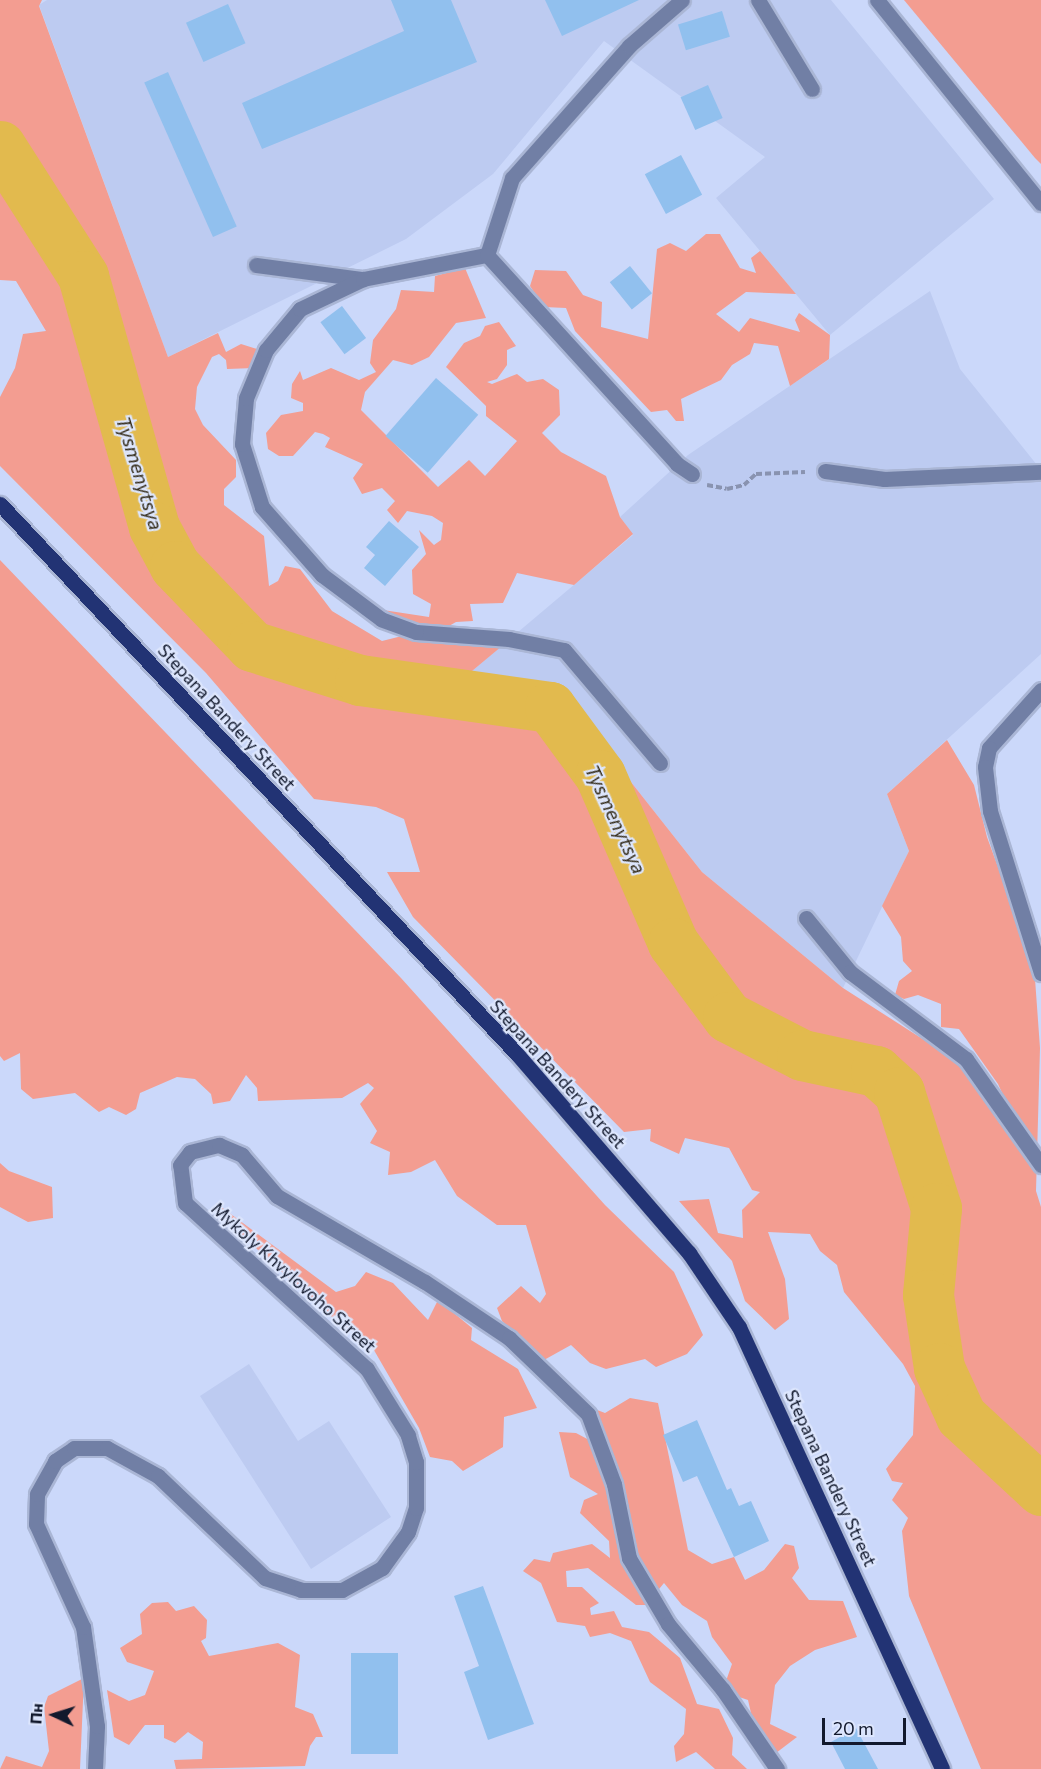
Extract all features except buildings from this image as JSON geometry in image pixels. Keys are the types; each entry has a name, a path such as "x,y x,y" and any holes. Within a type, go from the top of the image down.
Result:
{"main road":[{"name":"Stepana Bandery Street","path":"0,504 518,1055 689,1253 739,1327 942,1769"}],"street":[{"path":"487,255 512,178 629,46 682,0"},
{"path":"758,0 812,89"},
{"path":"877,0 1041,203"},
{"path":"487,255 363,279 300,309 266,351 246,398 243,444 262,507 322,575 381,619 416,632 509,639 564,650 660,763"},
{"path":"487,255 677,465 692,474"},
{"path":"256,265 363,279"},
{"path":"825,471 884,479 1041,472"},
{"path":"1041,690 989,748 985,767 990,811 1041,973"},
{"path":"806,918 850,972 966,1059 1041,1165"},
{"name":"Mykoly Khvylovoho Street","path":"95,1769 97,1726 83,1627 36,1524 37,1494 55,1461 74,1448 107,1448 158,1476 265,1578 301,1590 342,1590 382,1568 408,1532 416,1508 416,1462 408,1435 367,1369 185,1203 180,1165 190,1152 219,1145 242,1155 277,1196 425,1282 509,1338 588,1414 614,1484 629,1558 668,1624 723,1690 777,1769"}],"path":[{"path":"692,474 710,488 727,489 744,485 756,474 825,471"}],"shaded area":[{"path":"0,0 42,0 39,6 168,357 218,333 226,352 241,344 260,350 254,368 227,369 226,360 219,354 212,357 197,387 195,409 203,425 236,460 236,477 224,489 224,505 264,536 269,586 278,581 285,566 300,569 332,611 382,641 402,636 403,624 382,616 383,610 429,617 431,604 413,594 412,570 426,554 419,530 434,545 441,540 443,523 432,516 407,511 398,523 387,510 395,501 382,488 362,494 353,478 363,464 325,447 330,438 323,434 315,432 293,456 279,456 268,449 266,433 281,415 303,411 303,403 291,398 292,384 300,371 303,380 331,368 359,380 376,372 370,363 373,340 396,309 401,290 434,292 435,276 465,268 486,318 456,323 429,357 412,365 393,360 365,392 361,410 438,487 469,460 485,476 517,441 486,416 486,406 446,367 464,343 480,336 485,326 499,322 516,346 507,350 507,365 497,379 487,382 492,384 517,374 527,382 543,379 559,390 560,415 542,433 561,452 606,476 620,517 633,534 574,585 517,573 503,603 470,604 473,621 456,622 428,638 502,646 466,676 567,701 702,872 843,988 960,1063 1000,1124 1010,1110 998,1084 959,1029 941,1027 941,1004 918,995 904,999 895,995 899,981 912,971 903,961 901,937 882,906 909,851 887,794 947,740 974,785 987,837 1034,965 1040,1048 1036,1191 1041,1207 1041,1769 981,1769 909,1596 902,1531 908,1518 892,1500 903,1483 892,1481 886,1469 913,1435 915,1386 903,1364 844,1292 837,1265 820,1251 810,1234 768,1232 785,1279 789,1319 775,1330 745,1301 732,1261 679,1201 709,1199 718,1233 743,1238 742,1210 760,1192 752,1190 729,1148 685,1138 679,1154 650,1141 651,1129 624,1132 413,917 387,872 420,872 404,819 376,807 314,799 206,673 0,466 0,397 15,368 23,334 46,331 16,281 0,280"},
{"path":"47,0 831,0 994,199 830,335 716,198 765,157 604,41 493,174 406,239 168,357 39,5"},
{"path":"904,0 1041,0 1041,164 1035,158"},
{"path":"706,234 720,234 740,268 756,273 751,258 760,251 796,294 746,292 716,314 739,332 750,318 800,332 795,320 799,313 830,335 829,359 790,386 778,346 754,343 750,354 732,365 721,380 681,399 684,421 676,421 667,410 651,412 575,331 566,308 544,307 530,286 535,270 566,271 583,295 602,302 601,327 648,339 657,249 670,243 686,251"},
{"path":"930,291 960,369 1041,470 1041,654 887,794 909,851 843,988 702,872 567,701 466,676 633,535 620,517 688,455"},
{"path":"0,560 401,978 605,1205 674,1272 703,1335 687,1354 656,1367 645,1359 606,1369 590,1363 571,1345 544,1360 502,1321 497,1308 521,1286 540,1303 546,1294 526,1225 497,1225 457,1196 435,1160 411,1172 388,1175 390,1152 370,1143 377,1131 360,1104 374,1088 368,1083 342,1098 258,1101 257,1088 246,1075 230,1101 213,1104 211,1094 195,1079 177,1077 140,1093 136,1109 126,1115 109,1107 99,1112 75,1093 33,1099 21,1089 20,1053 4,1061 0,1056"},
{"path":"0,1163 9,1171 52,1187 53,1218 28,1222 0,1207"},
{"path":"216,1203 336,1292 355,1286 366,1272 393,1283 428,1320 438,1300 472,1328 471,1340 518,1369 537,1408 504,1417 503,1447 463,1471 452,1461 430,1457 419,1428 371,1345 324,1311 232,1226"},
{"path":"249,1364 298,1441 329,1421 391,1517 311,1569 200,1396"},
{"path":"630,1398 658,1403 688,1550 712,1564 734,1557 745,1580 764,1570 785,1544 794,1546 799,1568 792,1578 809,1600 843,1601 857,1637 815,1650 790,1666 775,1685 770,1724 797,1737 776,1753 754,1726 748,1700 733,1695 726,1681 732,1664 712,1637 707,1621 682,1605 664,1583 646,1605 636,1605 588,1568 566,1571 567,1587 582,1587 599,1603 590,1608 591,1615 614,1611 622,1627 649,1632 680,1658 697,1704 719,1709 733,1738 732,1755 747,1769 715,1769 696,1752 676,1762 674,1746 684,1734 686,1709 650,1682 631,1641 610,1633 590,1637 585,1626 557,1622 541,1583 523,1571 534,1559 550,1562 553,1553 592,1544 610,1558 609,1541 580,1513 584,1500 598,1494 570,1477 559,1432 576,1433 591,1441 592,1408 605,1413"},
{"path":"168,1602 176,1611 194,1606 207,1620 206,1638 201,1641 209,1656 278,1643 300,1655 295,1707 313,1714 323,1737 316,1737 310,1746 305,1766 176,1769 174,1760 202,1759 203,1742 188,1732 175,1743 164,1738 164,1725 145,1725 129,1745 114,1737 107,1690 129,1701 145,1695 154,1671 127,1662 120,1648 142,1634 140,1614 152,1603"},
{"path":"84,1678 80,1769 0,1769 6,1756 42,1767 49,1751 44,1707 48,1696"}],"waterway":[{"name":"Tysmenytsya","path":"0,146 83,276 154,527 175,566 252,646 360,680 550,707 600,775 673,943 728,1017 802,1055 876,1071 899,1092 936,1208 928,1295 939,1368 961,1416 1041,1490"}]}
